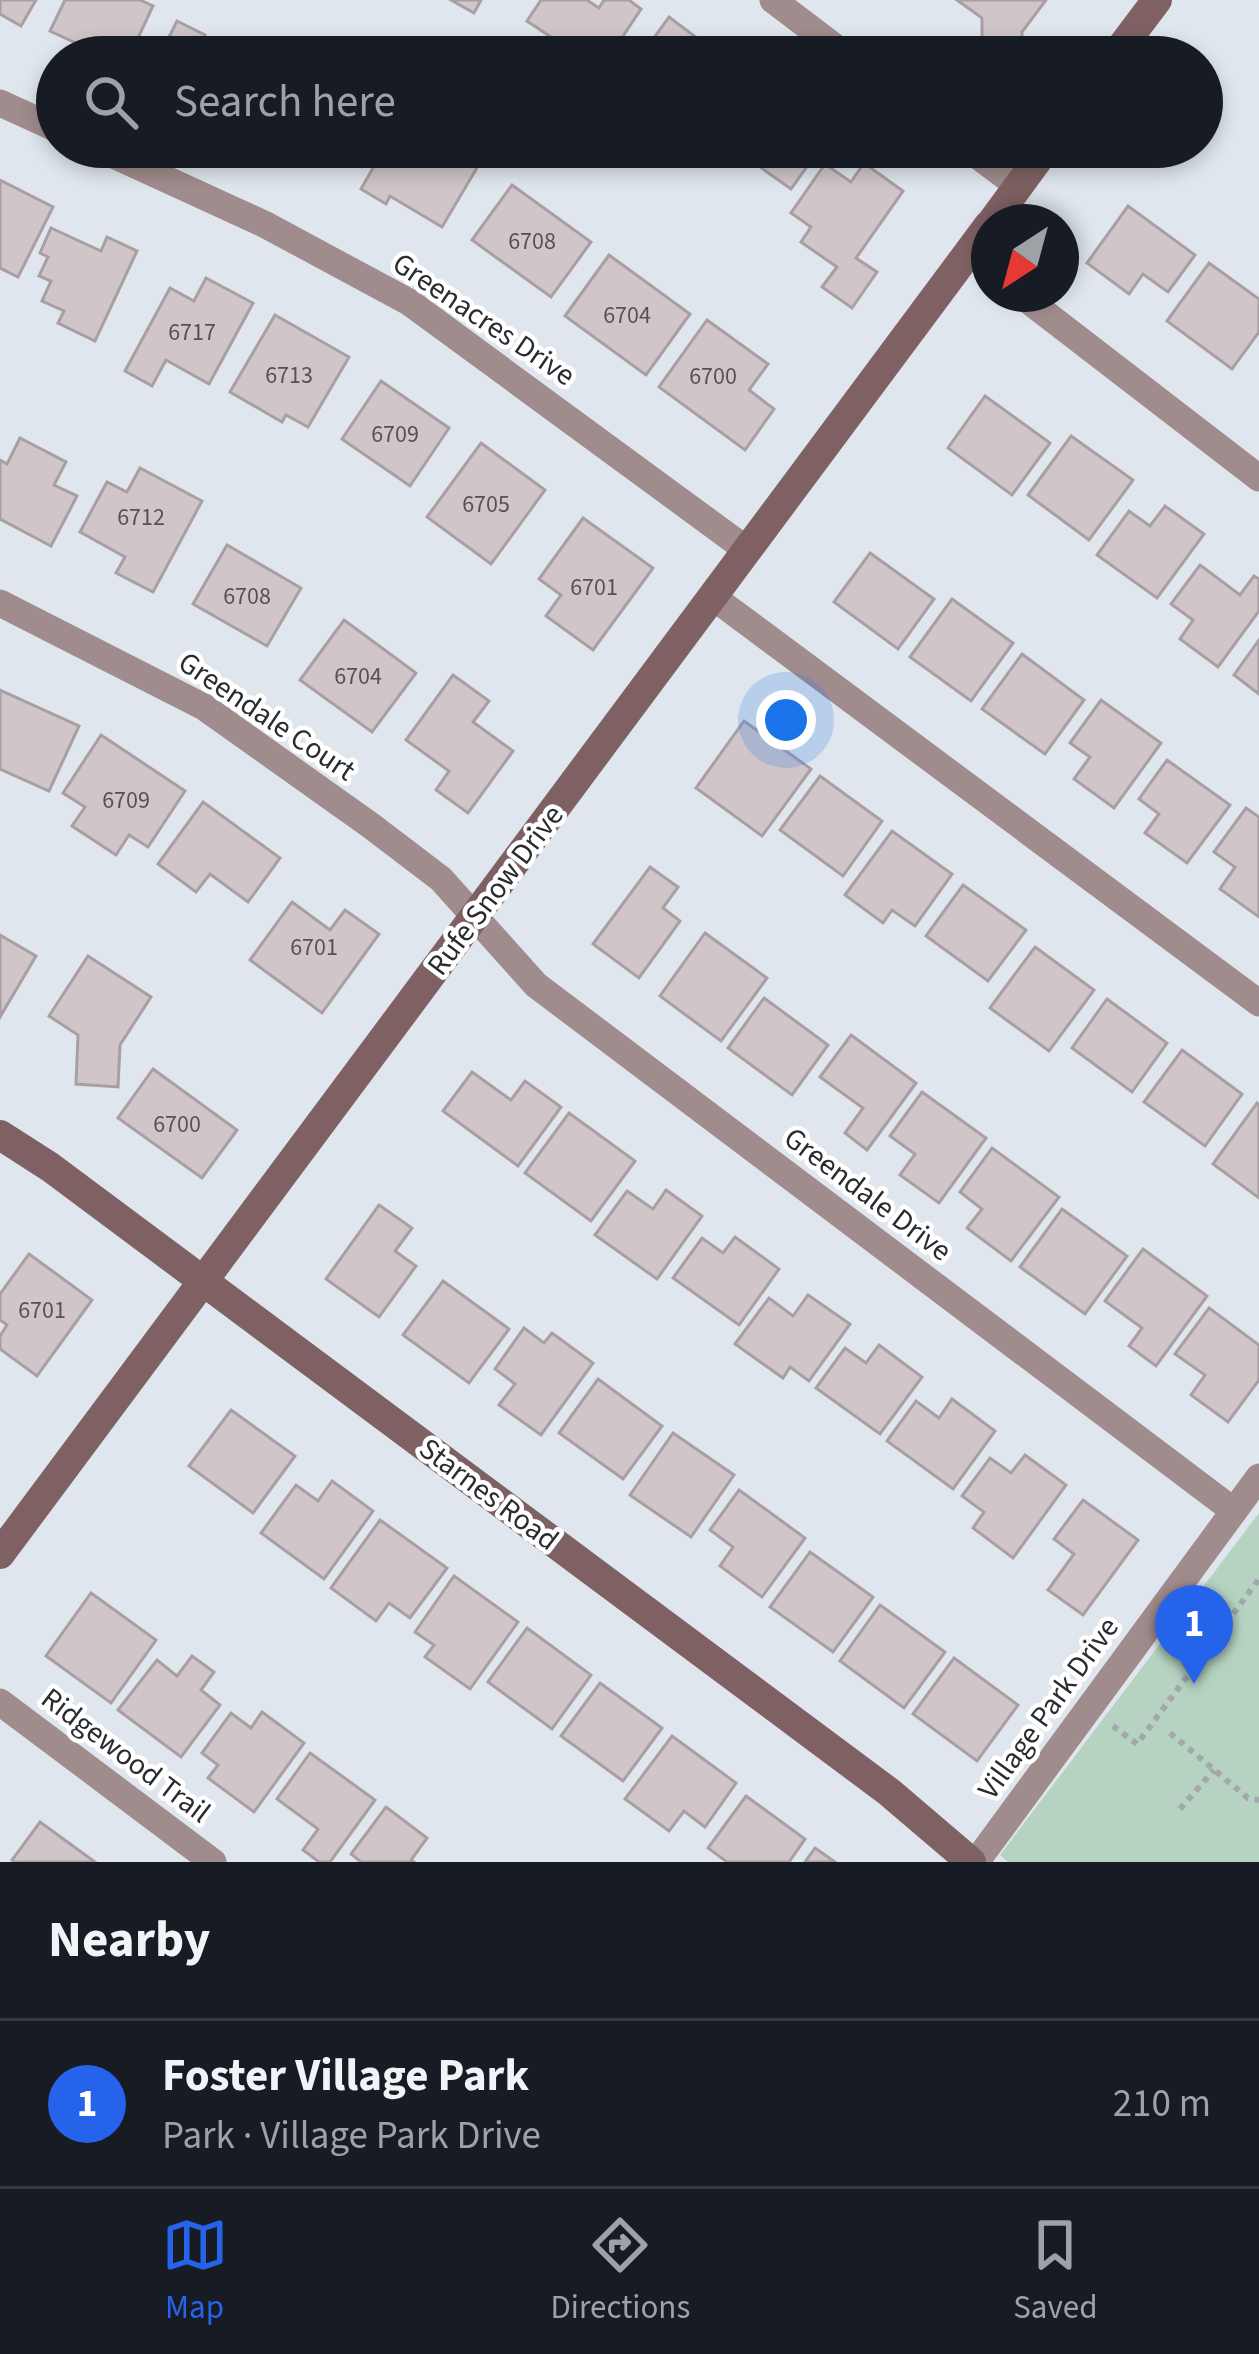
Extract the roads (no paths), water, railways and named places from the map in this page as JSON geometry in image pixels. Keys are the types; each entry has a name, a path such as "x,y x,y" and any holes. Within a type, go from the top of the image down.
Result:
{"main road":[{"path":"1129,36 1156,0"},
{"name":"Rufe Snow Drive","path":"1005,204 1032,168"},
{"name":"Rufe Snow Drive","path":"0,1554 747,550 971,271"},
{"name":"Starnes Road","path":"0,1135 50,1167 889,1792 974,1862"}],"street":[{"path":"773,0 820,36"},
{"path":"0,103 36,119"},
{"name":"Greenacres Drive","path":"142,168 264,224 409,302 747,550"},
{"path":"993,168 1018,187"},
{"path":"1043,312 1259,478"},
{"path":"713,597 1259,1003"},
{"name":"Greendale Court","path":"0,603 204,707 441,879 475,916"},
{"name":"Greendale Drive","path":"475,916 536,985 1234,1511"},
{"name":"Village Park Drive","path":"974,1862 1259,1477"},
{"name":"Ridgewood Trail","path":"0,1702 213,1862"}],"place":[{"name":"Foster Village Park","path":"1194,1684"}]}
